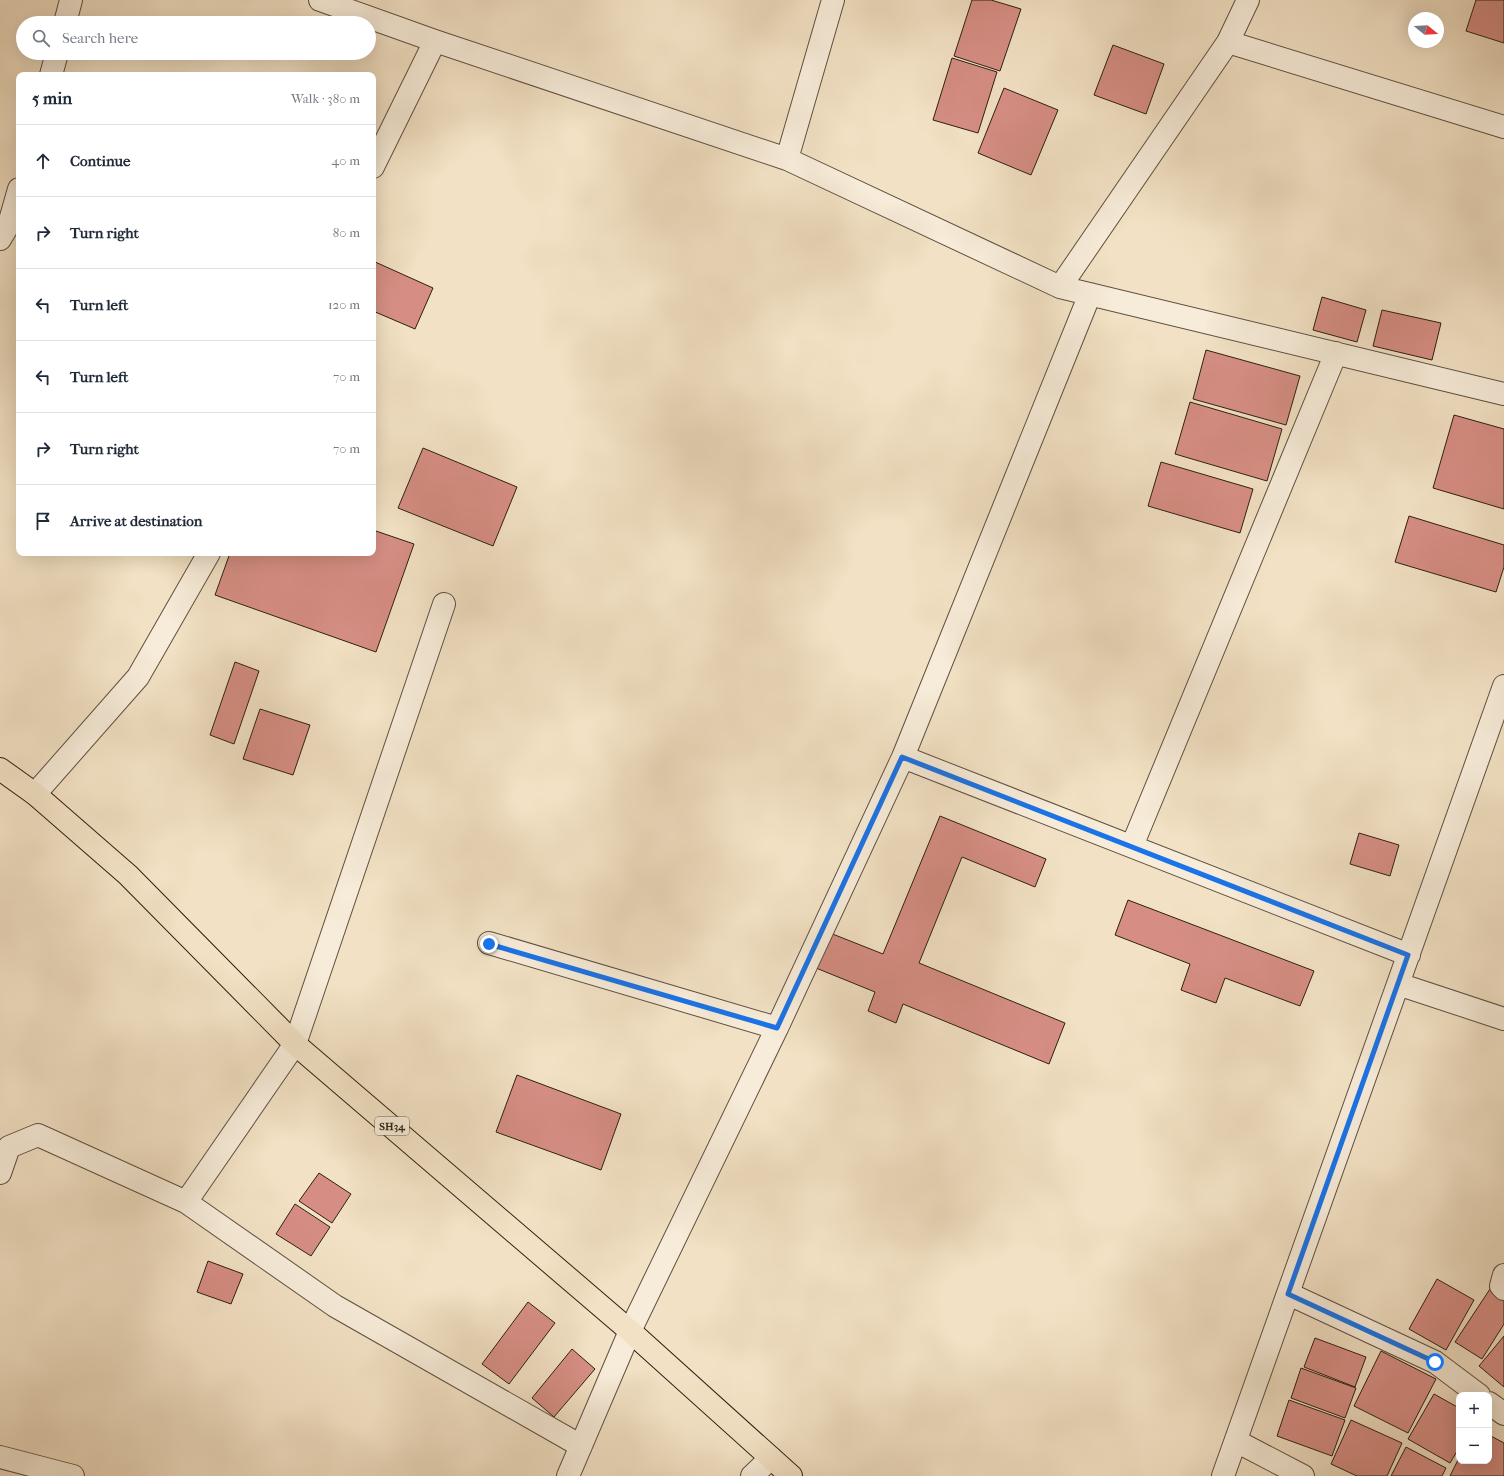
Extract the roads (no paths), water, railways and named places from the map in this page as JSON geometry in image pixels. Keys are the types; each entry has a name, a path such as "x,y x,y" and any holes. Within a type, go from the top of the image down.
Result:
{"main road":[{"name":"SH34","path":"0,769 35,794 128,875 295,1044 630,1331 791,1476"}],"street":[{"path":"67,16 71,0"},
{"path":"320,0 365,16"},
{"path":"787,159 833,0"},
{"path":"1060,287 1228,42 1248,0"},
{"path":"376,20 787,159 1060,287 1504,394"},
{"path":"376,161 435,41"},
{"path":"1228,42 1504,127"},
{"path":"51,72 55,60"},
{"path":"0,239 9,224 16,200"},
{"path":"568,1476 630,1331 777,1028 902,757 1090,294"},
{"path":"1132,846 1336,353"},
{"path":"35,794 138,677 207,556"},
{"path":"186,1202 295,1044 444,604"},
{"path":"1223,1476 1504,686"},
{"path":"902,757 1408,955"},
{"path":"489,944 777,1028"},
{"path":"1398,984 1504,1019"},
{"path":"0,1173 9,1147 38,1135 186,1202 335,1306 581,1446"},
{"path":"1504,1275 1501,1286 1504,1290"},
{"path":"1288,1294 1435,1362 1475,1392"},
{"path":"1492,1405 1504,1414"},
{"path":"1236,1441 1303,1476"},
{"path":"0,1457 74,1476"},
{"path":"752,1476 771,1458"}]}
